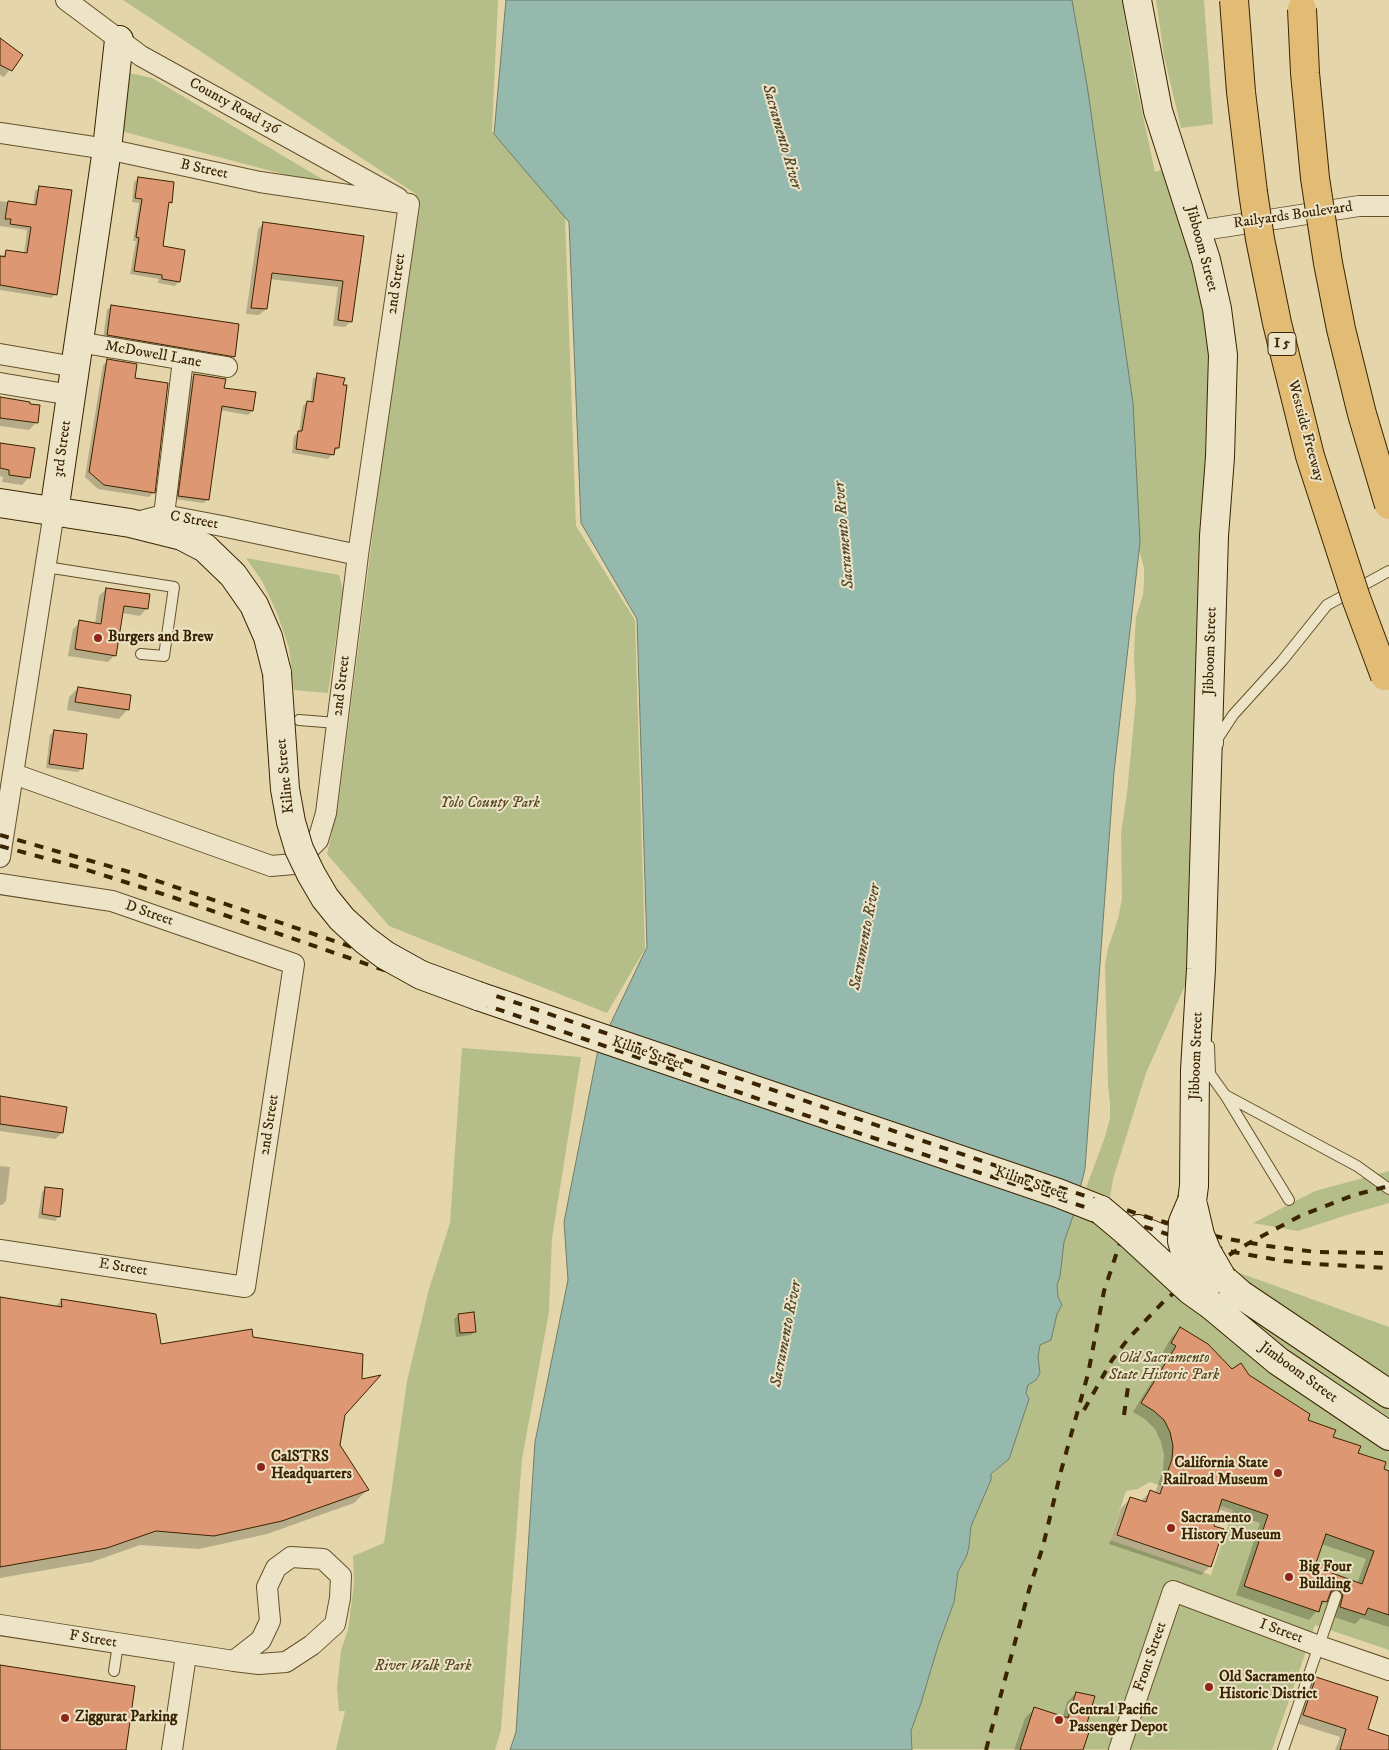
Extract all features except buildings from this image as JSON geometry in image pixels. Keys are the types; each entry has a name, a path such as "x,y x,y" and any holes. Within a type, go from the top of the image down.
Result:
{"highway":[{"name":"Westside Freeway","path":"1234,0 1253,192 1260,239 1277,323 1310,456 1356,598 1385,676"},
{"path":"1302,9 1305,73 1314,169 1328,263 1341,329 1362,414 1389,505"}],"main road":[{"name":"Jibboom Street","path":"1136,0 1158,111 1206,260 1217,309 1223,354 1220,457 1214,536 1201,969 1196,1070 1194,1186 1192,1201 1183,1222 1182,1241 1193,1276 1211,1305"},
{"name":"3rd Street","path":"54,512 107,149 118,40"},
{"name":"C Street","path":"0,504 130,523"},
{"name":"Kiline Street","path":"130,523 162,530 195,542 205,548 224,566 244,589 261,618 277,673 285,789 291,822 300,849 316,882 342,919 385,955 402,966 440,983 1064,1195 1101,1210 1147,1234 1162,1239 1182,1241"},
{"path":"1192,1201 1200,1235 1207,1252 1222,1278"},
{"path":"1101,1210 1190,1290 1211,1305"},
{"path":"1182,1241 1240,1294 1389,1394"},
{"name":"Jimboom Street","path":"1211,1305 1278,1361 1389,1436"}],"street":[{"name":"County Road 136","path":"66,0 140,56 409,204"},
{"name":"B Street","path":"0,133 107,149 260,182 409,204"},
{"name":"2nd Street","path":"14,774 271,866 294,864 318,840 326,813 358,555 409,204"},
{"name":"Railyards Boulevard","path":"1198,231 1360,206 1389,206"},
{"name":"McDowell Lane","path":"0,354 77,355 184,360 227,368"},
{"path":"164,515 184,360"},
{"path":"0,383 71,395"},
{"name":"3rd Street","path":"0,857 54,512"},
{"name":"C Street","path":"130,523 164,515 358,555"},
{"name":"D Street","path":"0,884 112,902 294,964"},
{"name":"2nd Street","path":"245,1287 294,964"},
{"name":"E Street","path":"0,1250 245,1287"},
{"name":"F Street","path":"0,1625 186,1655 234,1661 259,1664 286,1662 312,1645 335,1624 341,1576 323,1559 291,1557 276,1568 267,1587 270,1621 261,1640 234,1661"},
{"name":"I Street","path":"1174,1592 1389,1670"},
{"name":"Front Street","path":"1119,1750 1174,1592"},
{"path":"172,1750 186,1655"}],"lane":[{"path":"46,567 174,587 164,656 141,654"},
{"path":"1210,1001 1218,738 1233,715 1282,661 1327,605 1389,571"},
{"path":"299,720 337,723"},
{"path":"1209,1038 1210,1074 1289,1200"},
{"path":"1224,1095 1357,1166 1389,1189"},
{"path":"1283,1750 1336,1596"},
{"path":"114,1671 118,1644"}],"green space":[{"name":"Yolo County Park","path":"123,0 498,0 492,131 565,216 576,526 635,620 645,949 607,1013 389,926 327,854 338,807 416,194"},
{"path":"1059,0 1122,0 1134,74 1155,172 1164,169 1194,261 1212,348 1187,981 1146,1073 1113,1179 1110,1197 1086,1188 1110,1118 1105,964 1122,898 1121,833 1127,793 1136,699 1134,657 1136,617 1143,595 1144,568 1138,547"},
{"path":"1156,0 1204,0 1213,124 1181,128 1164,56"},
{"path":"125,72 152,78 339,189 117,130"},
{"path":"246,558 339,575 343,590 328,693 294,690 289,648 277,613 262,581"},
{"name":"River Walk Park","path":"462,1048 581,1057 552,1238 549,1312 522,1459 501,1730 495,1750 336,1750 345,1711 339,1711 337,1689 341,1650 348,1630 354,1584 353,1556 384,1543 407,1381 429,1289 450,1223"},
{"path":"1389,1171 1389,1203 1298,1231 1253,1223 1315,1191"},
{"name":"Old Sacramento State Historic Park","path":"1074,1213 1389,1327 1389,1650 1315,1625 1272,1750 911,1749 911,1731 954,1602 958,1572 967,1555 971,1526 991,1480 991,1475 1009,1459 1029,1399 1026,1393 1028,1384 1036,1380 1040,1373 1038,1357 1040,1345 1051,1340 1057,1314 1062,1305 1058,1297 1057,1285 1060,1276 1064,1242","holes":["1150,1482 1233,1510 1211,1575 1110,1540 1126,1491 1138,1489"]}],"water":[{"name":"Sacramento River","path":"506,0 1072,0 1087,85 1133,403 1140,542 1114,772 1085,1169 1074,1213 1064,1242 1060,1276 1057,1285 1058,1297 1062,1305 1057,1314 1051,1340 1040,1345 1038,1357 1040,1373 1036,1380 1028,1385 1026,1393 1029,1399 1009,1459 991,1474 991,1480 971,1526 967,1555 958,1572 954,1602 911,1731 912,1750 510,1750 516,1732 535,1442 568,1280 564,1222 598,1050 647,947 637,619 581,523 569,222 494,134"}],"railway":[{"path":"0,835 140,875 1150,1218 1223,1238 1268,1246 1316,1252 1389,1253"},
{"path":"0,846 78,867 175,898 837,1126 1167,1234 1233,1252 1284,1261 1389,1268"},
{"path":"1084,1410 1112,1360 1128,1339 1164,1301 1194,1276 1249,1243 1300,1216 1354,1195 1389,1186"},
{"path":"986,1750 1029,1590 1043,1546 1061,1471 1088,1374 1104,1291 1120,1243"},
{"path":"1124,1415 1129,1380 1139,1345"}],"place":[{"name":"Burgers and Brew","path":"98,638"},
{"name":"CalSTRS Headquarters","path":"261,1467"},
{"name":"California State Railroad Museum","path":"1278,1473"},
{"name":"Sacramento History Museum","path":"1171,1528"},
{"name":"Big Four Building","path":"1289,1577"},
{"name":"Old Sacramento Historic District","path":"1209,1687"},
{"name":"Ziggurat Parking","path":"65,1718"},
{"name":"Central Pacific Passenger Depot","path":"1059,1720"}]}
